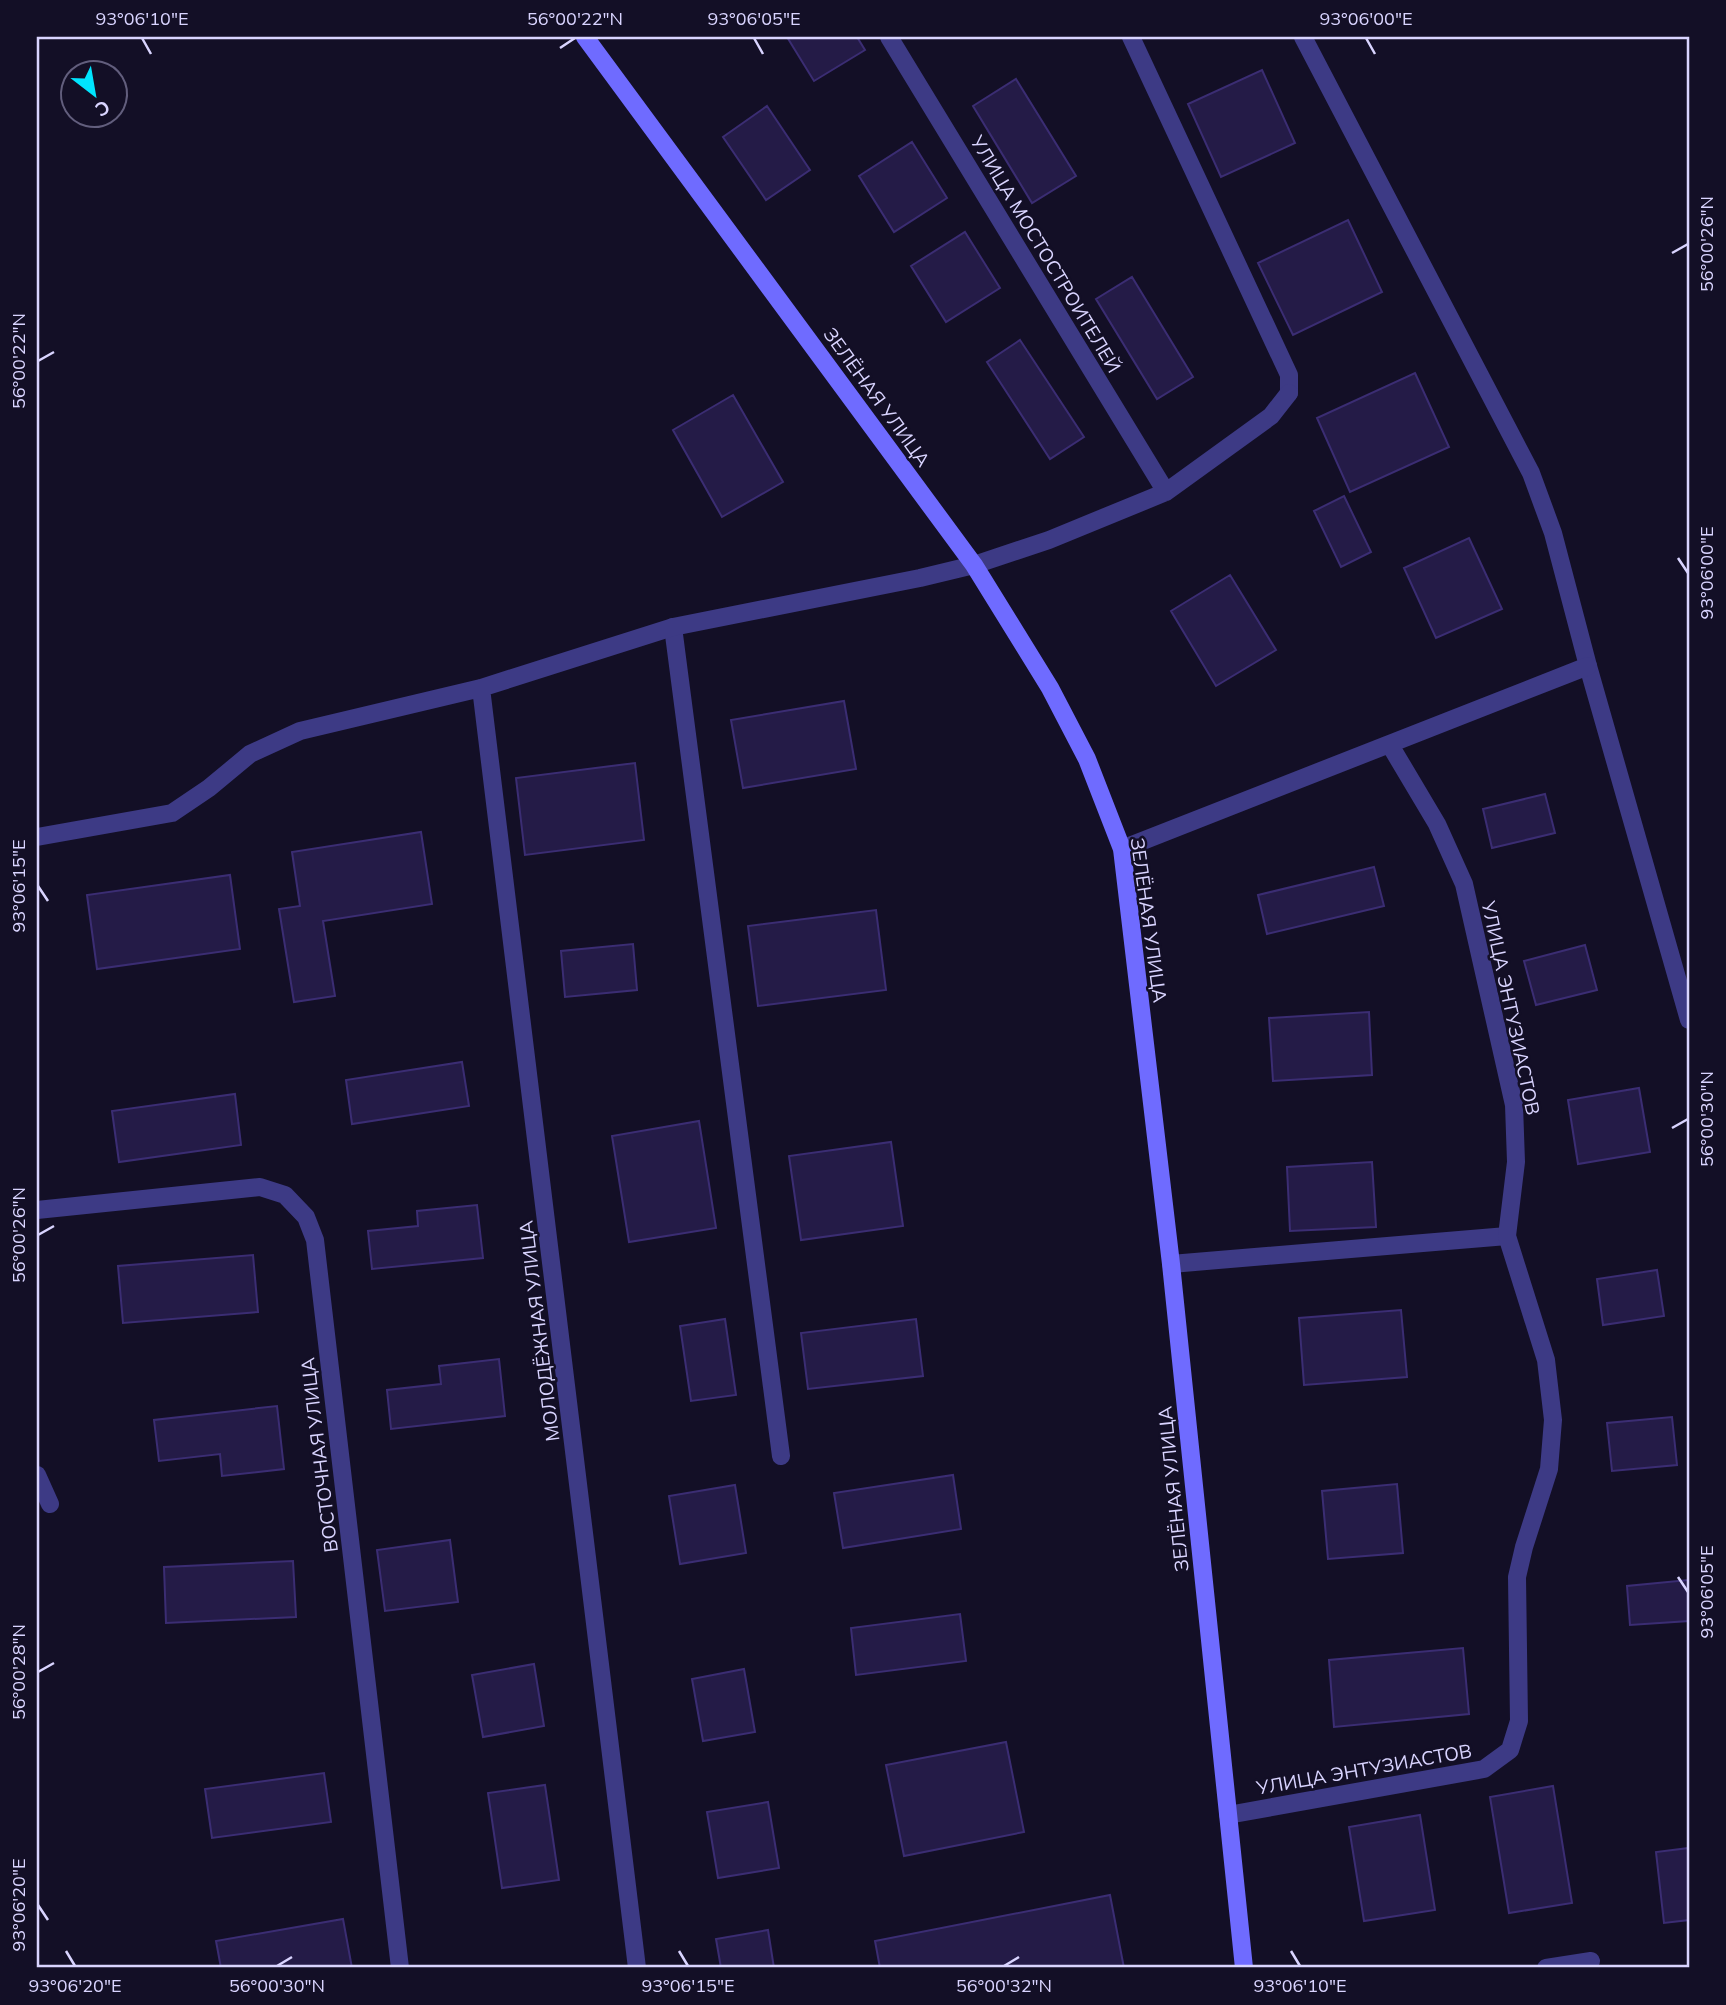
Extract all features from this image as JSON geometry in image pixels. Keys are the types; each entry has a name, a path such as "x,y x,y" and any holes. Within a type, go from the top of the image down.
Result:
{"street":[{"name":"ЗЕЛЁНАЯ УЛИЦА","path":"585,37 974,565 1051,688 1087,759 1122,849 1171,1264 1244,1968"},
{"name":"УЛИЦА МОСТОСТРОИТЕЛЕЙ","path":"889,37 1166,492"},
{"path":"37,837 172,813 209,788 250,754 300,732 481,688 673,627 920,578 974,565 1049,540 1166,492 1271,416 1289,393 1289,374 1131,37"},
{"path":"1303,37 1531,473 1553,533 1689,1020"},
{"path":"673,627 780,1456"},
{"path":"1122,849 1588,666"},
{"name":"МОЛОДЁЖНАЯ УЛИЦА","path":"481,688 638,1968"},
{"name":"УЛИЦА ЭНТУЗИАСТОВ","path":"1228,1815 1484,1769 1510,1750 1519,1721 1517,1577 1549,1469 1553,1420 1546,1360 1507,1236 1516,1162 1514,1105 1464,884 1437,824 1390,745"},
{"name":"ВОСТОЧНАЯ УЛИЦА","path":"37,1210 260,1187 285,1195 306,1217 315,1240 400,1968"},
{"path":"1171,1264 1507,1236"},
{"path":"37,1475 50,1504"},
{"path":"1546,1968 1591,1961"}],"building":[{"path":"787,37 857,37 865,50 814,81"},
{"path":"1262,70 1295,143 1221,177 1188,104"},
{"path":"1016,79 1076,176 1032,203 973,106"},
{"path":"767,106 810,170 766,200 723,137"},
{"path":"912,142 947,198 894,232 859,176"},
{"path":"1348,220 1382,292 1293,335 1258,263"},
{"path":"965,232 1000,288 946,322 911,266"},
{"path":"1132,277 1193,377 1157,399 1096,299"},
{"path":"1020,340 1084,437 1050,459 987,362"},
{"path":"1415,373 1449,447 1350,492 1317,418"},
{"path":"733,395 783,482 722,517 673,430"},
{"path":"1344,496 1371,552 1341,567 1314,511"},
{"path":"1469,538 1502,609 1436,638 1404,568"},
{"path":"1230,575 1276,650 1216,686 1171,611"},
{"path":"844,701 856,769 743,788 731,720"},
{"path":"635,763 644,840 525,855 516,778"},
{"path":"1545,794 1555,833 1492,848 1483,809"},
{"path":"421,832 432,904 323,921 335,996 294,1002 279,909 300,906 292,852"},
{"path":"1374,867 1384,906 1267,934 1258,895"},
{"path":"230,875 240,949 97,969 87,895"},
{"path":"876,910 886,990 758,1006 748,926"},
{"path":"633,944 637,990 565,997 561,951"},
{"path":"1585,945 1597,990 1536,1005 1524,961"},
{"path":"1369,1012 1372,1075 1273,1081 1269,1018"},
{"path":"462,1062 469,1106 352,1124 346,1080"},
{"path":"1639,1088 1650,1152 1578,1164 1568,1100"},
{"path":"235,1094 241,1145 119,1162 112,1111"},
{"path":"699,1121 716,1228 629,1242 612,1136"},
{"path":"891,1142 903,1226 801,1240 789,1156"},
{"path":"1372,1162 1376,1227 1290,1231 1287,1167"},
{"path":"477,1205 483,1258 372,1269 368,1231 418,1226 417,1211"},
{"path":"253,1255 258,1312 123,1323 118,1266"},
{"path":"1657,1270 1664,1316 1603,1325 1597,1279"},
{"path":"1401,1310 1407,1377 1304,1385 1299,1318"},
{"path":"725,1319 736,1395 691,1401 680,1326"},
{"path":"916,1319 923,1376 808,1389 801,1333"},
{"path":"499,1359 505,1416 391,1429 387,1390 441,1384 439,1366"},
{"path":"277,1406 284,1469 222,1476 220,1454 159,1461 154,1420"},
{"path":"1672,1417 1677,1465 1612,1471 1607,1423"},
{"path":"953,1475 961,1529 843,1548 834,1493"},
{"path":"1397,1484 1403,1553 1328,1559 1322,1491"},
{"path":"735,1485 746,1553 680,1564 669,1496"},
{"path":"450,1540 458,1602 385,1611 377,1550"},
{"path":"293,1561 296,1617 166,1623 164,1567"},
{"path":"1688,1580 1689,1621 1630,1625 1627,1586"},
{"path":"960,1614 966,1661 856,1675 851,1628"},
{"path":"1463,1648 1469,1714 1334,1727 1329,1660"},
{"path":"534,1664 544,1726 483,1737 472,1675"},
{"path":"744,1669 755,1732 703,1741 692,1679"},
{"path":"1006,1742 1024,1832 904,1856 886,1765"},
{"path":"324,1773 331,1822 212,1838 205,1789"},
{"path":"545,1785 559,1880 502,1888 488,1793"},
{"path":"1553,1786 1572,1903 1509,1913 1490,1797"},
{"path":"768,1802 779,1868 718,1878 707,1812"},
{"path":"1420,1815 1435,1910 1364,1921 1349,1827"},
{"path":"1689,1848 1689,1920 1664,1923 1656,1852"},
{"path":"1110,1895 1124,1968 880,1968 875,1941"},
{"path":"343,1919 352,1968 221,1968 216,1941"},
{"path":"768,1930 774,1968 721,1968 716,1939"}]}
